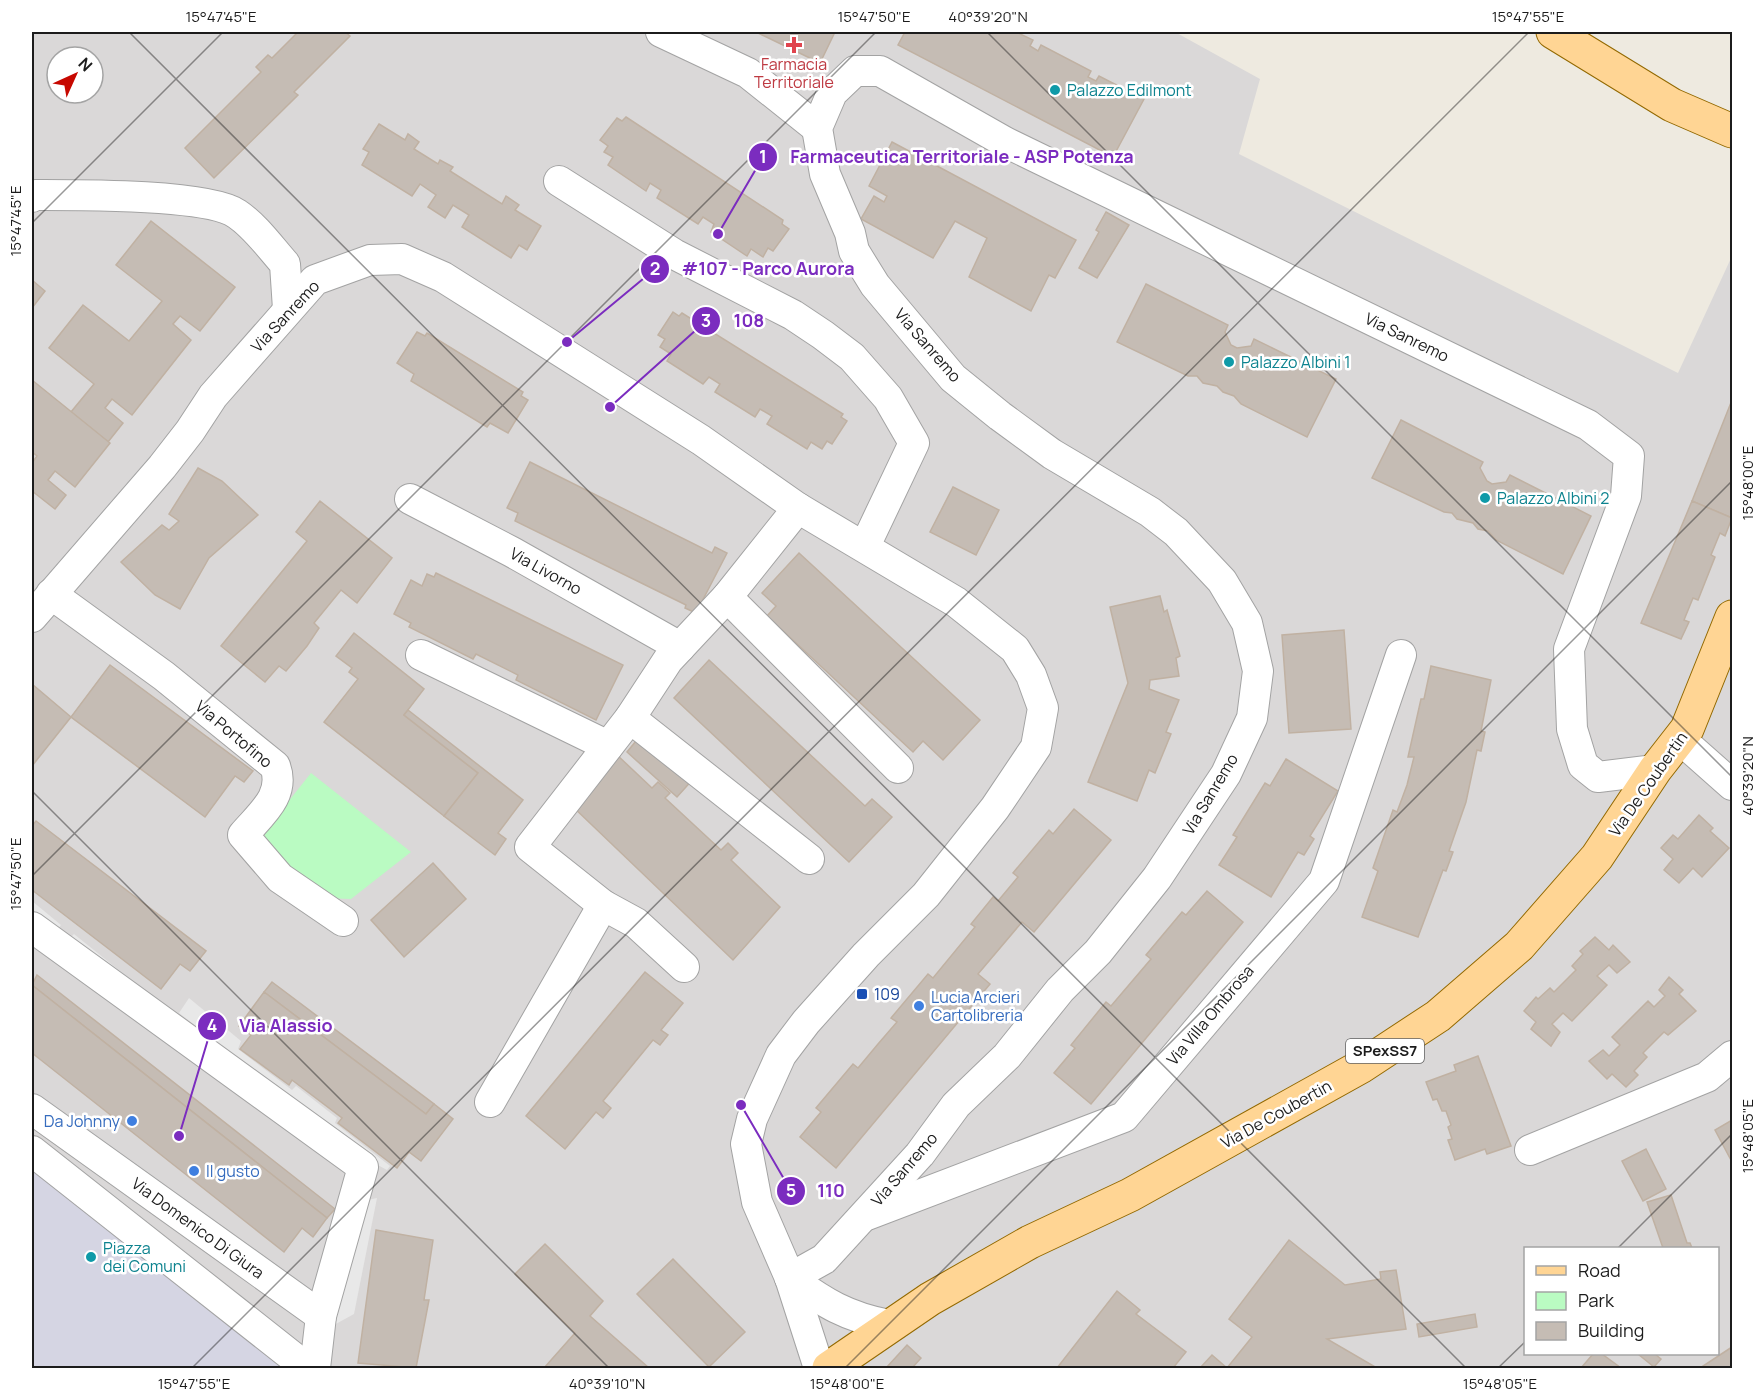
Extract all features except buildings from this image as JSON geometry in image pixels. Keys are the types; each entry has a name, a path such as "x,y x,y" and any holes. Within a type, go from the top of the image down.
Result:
{"main road":[{"path":"1553,32 1672,105 1732,131"},
{"name":"Via De Coubertin","path":"889,1325 1030,1242 1130,1194 1362,1066 1438,1016 1519,946 1598,857 1655,770 1687,729 1732,617"},
{"name":"SPexSS7","path":"829,1368 889,1325"}],"street":[{"path":"661,32 748,73 818,128"},
{"name":"Via Sanremo","path":"790,1278 824,1259 920,1154 956,1105 1007,1056 1060,990 1098,952 1157,878 1226,774 1252,718 1258,671 1247,623 1222,581 1176,532 1150,512 1052,454 953,378 875,285 854,250 850,233 825,174 818,128 832,93 855,71 880,71 1005,142 1588,425 1629,456 1626,496 1569,649 1572,729 1583,765 1598,777 1655,770"},
{"path":"559,181 674,254 793,315 852,357 888,398 914,443 865,546"},
{"path":"32,197 35,195 123,196 209,204 236,213 285,264 288,309"},
{"name":"Via Sanremo","path":"32,617 162,467 213,396 315,280 370,260 402,259 443,278 600,375 742,467 798,508 956,602 1015,649 1031,675 1043,708 1036,747 995,808 926,896 866,955 806,1022 781,1055 752,1119 746,1144 757,1202 790,1278 819,1368"},
{"name":"Via Livorno","path":"410,499 512,552 680,647"},
{"path":"684,967 636,923 603,905 530,847 630,718 668,660 727,597 798,508"},
{"name":"Via Portofino","path":"51,594 164,676 275,766 279,778 276,797 243,835 280,878 343,921"},
{"path":"727,597 898,768"},
{"path":"421,655 608,746"},
{"name":"Via Villa Ombrosa","path":"861,1217 1124,1117 1324,881 1401,655"},
{"path":"630,718 809,859"},
{"path":"1680,739 1732,785"},
{"path":"490,1102 603,905"},
{"path":"32,927 363,1167 321,1316 315,1368"},
{"path":"1530,1150 1707,1077 1732,1056"},
{"name":"Via Domenico Di Giura","path":"32,1109 321,1316"},
{"path":"32,1151 307,1368"},
{"path":"790,1278 815,1296 857,1319 889,1325"}],"shaded area":[{"path":"32,32 1175,32 1260,79 1239,154 1678,373 1732,256 1732,1368 32,1368"},
{"path":"32,901 61,925 53,935 32,917"},
{"path":"74,934 151,996 67,941"},
{"path":"189,998 241,1041 238,1049 292,1090 296,1086 337,1118 335,1123 390,1166 387,1170 374,1163 179,1013"},
{"name":"Piazza dei Comuni","path":"32,1163 284,1368 32,1368"},
{"path":"377,1198 354,1314 334,1325 357,1202"}],"green space":[{"path":"311,773 411,852 351,899 322,898 266,849 264,832"}],"place":[{"name":"Farmacia Territoriale","path":"794,45"},
{"name":"Palazzo Edilmont","path":"1055,90"},
{"name":"Farmaceutica Territoriale - ASP Potenza","path":"718,234"},
{"name":"#107 - Parco Aurora","path":"567,342"},
{"name":"Palazzo Albini 1","path":"1229,362"},
{"name":"108","path":"610,407"},
{"name":"Palazzo Albini 2","path":"1485,498"},
{"name":"109","path":"862,994"},
{"name":"Lucia Arcieri Cartolibreria","path":"919,1006"},
{"name":"110","path":"741,1105"},
{"name":"Da Johnny","path":"132,1121"},
{"name":"Via Alassio","path":"179,1136"},
{"name":"Il gusto","path":"194,1171"},
{"name":"Piazza dei Comuni","path":"91,1257"}]}
